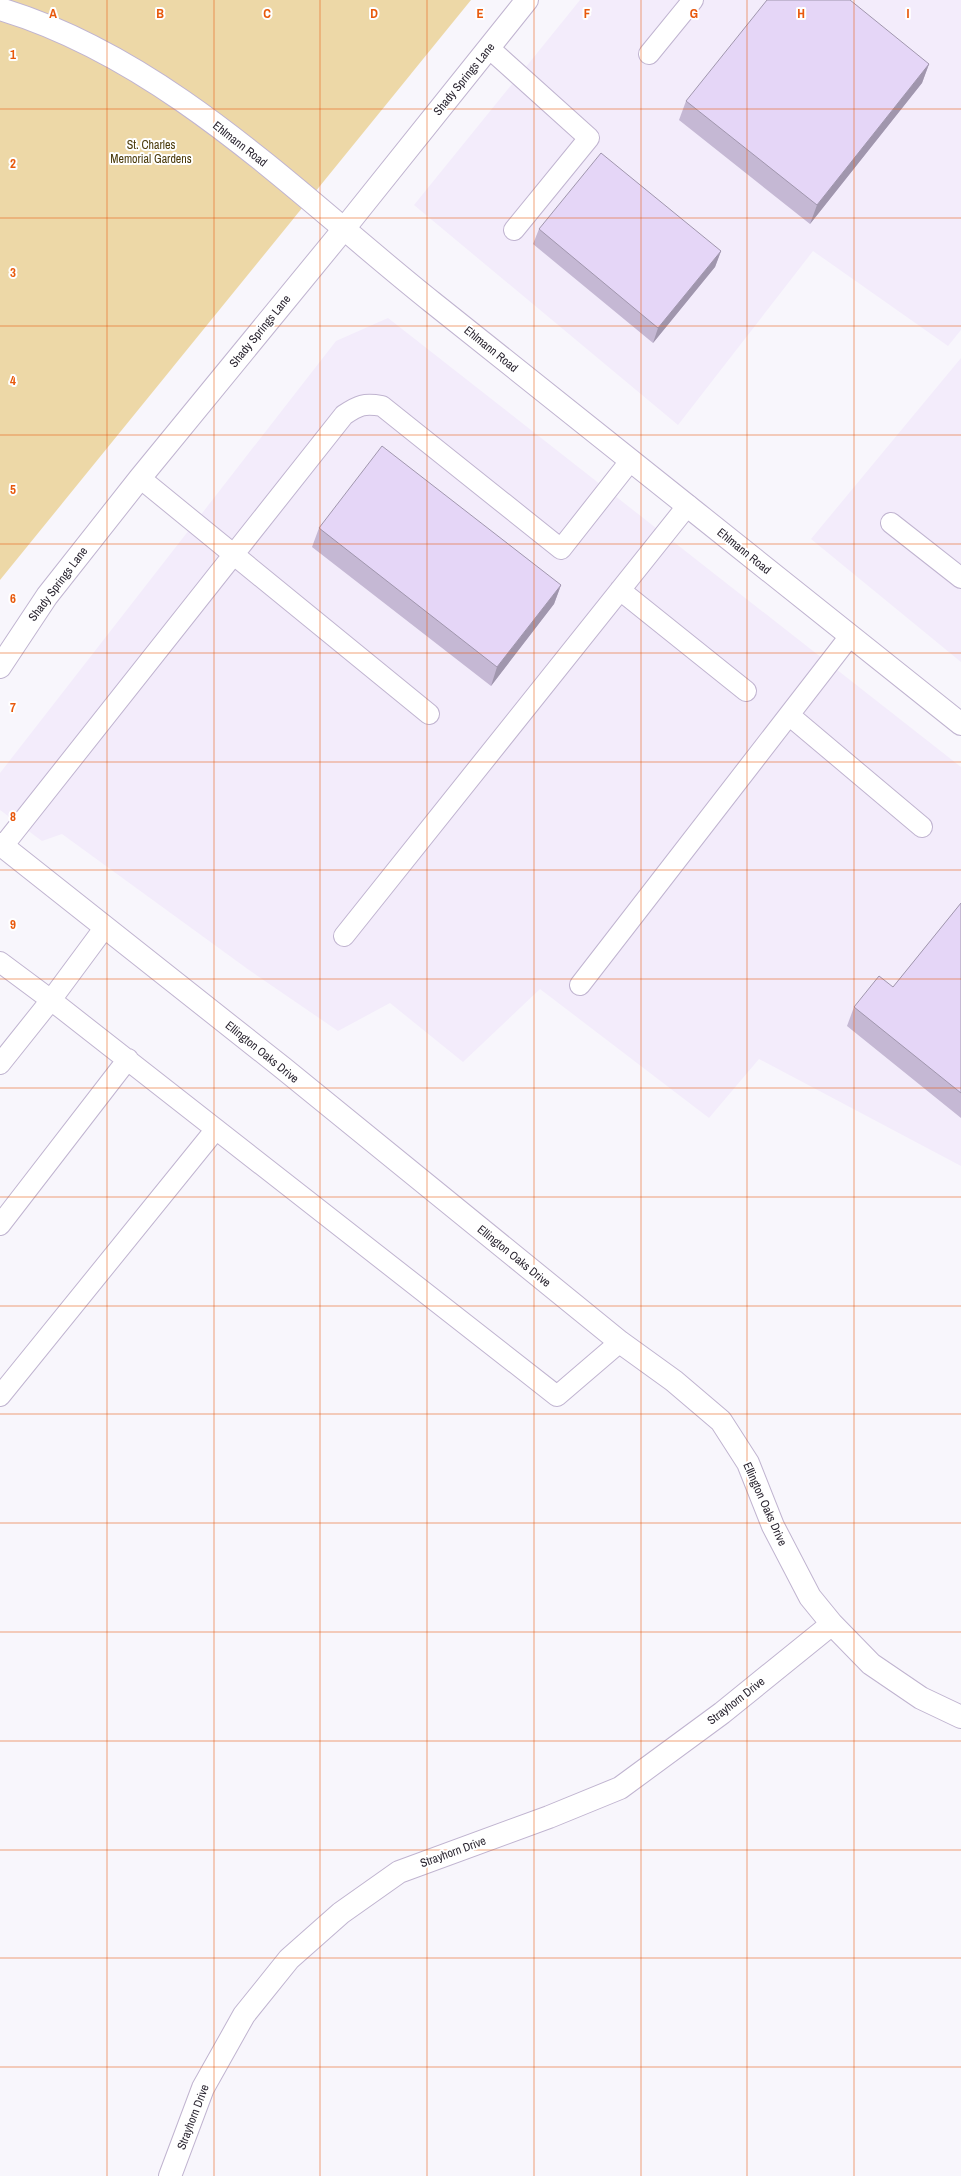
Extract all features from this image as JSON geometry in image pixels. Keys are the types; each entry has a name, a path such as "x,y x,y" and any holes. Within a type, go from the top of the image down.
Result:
{"street":[{"name":"Shady Springs Lane","path":"0,667 47,596 140,478 343,230 527,0"},
{"name":"Ehlmann Road","path":"0,9 20,15 87,44 147,78 209,120 343,230 961,724"},
{"name":"Ellington Oaks Drive","path":"1,845 283,1068 620,1342 674,1381 721,1421 748,1463 773,1526 810,1597 832,1624 871,1664 921,1698 961,1717"},
{"name":"Strayhorn Drive","path":"170,2176 203,2088 244,2015 289,1959 341,1913 399,1872 620,1788 722,1713 832,1624"}],"lane":[{"path":"649,54 693,0"},
{"path":"489,48 589,138 514,230"},
{"path":"1,845 344,415 356,407 368,404 382,406 561,549 631,460"},
{"path":"140,478 429,714"},
{"path":"344,936 688,506"},
{"path":"891,523 961,578"},
{"path":"620,590 746,691"},
{"path":"580,985 850,636"},
{"path":"789,715 922,828"},
{"path":"0,1064 51,1000 105,927"},
{"path":"0,962 128,1059 557,1396 620,1342"},
{"path":"0,1225 128,1059"},
{"path":"0,1396 216,1129"}],"shaded area":[{"path":"580,0 961,0 961,330 948,346 813,251 678,425 414,205"},
{"path":"388,318 961,767 961,1166 759,1059 709,1118 540,989 463,1062 390,1003 338,1031 249,970 62,834 42,841 0,810 0,773 336,341"},
{"path":"961,358 961,662 811,539"}],"green space":[{"name":"St. Charles Memorial Gardens","path":"0,0 471,0 0,580"}],"building":[{"path":"767,0 850,0 929,64 817,205 686,101"},
{"path":"601,153 721,251 658,328 539,229"},
{"path":"382,446 561,585 497,667 319,528"},
{"path":"961,903 961,1093 854,1007 879,976 893,987"}]}
